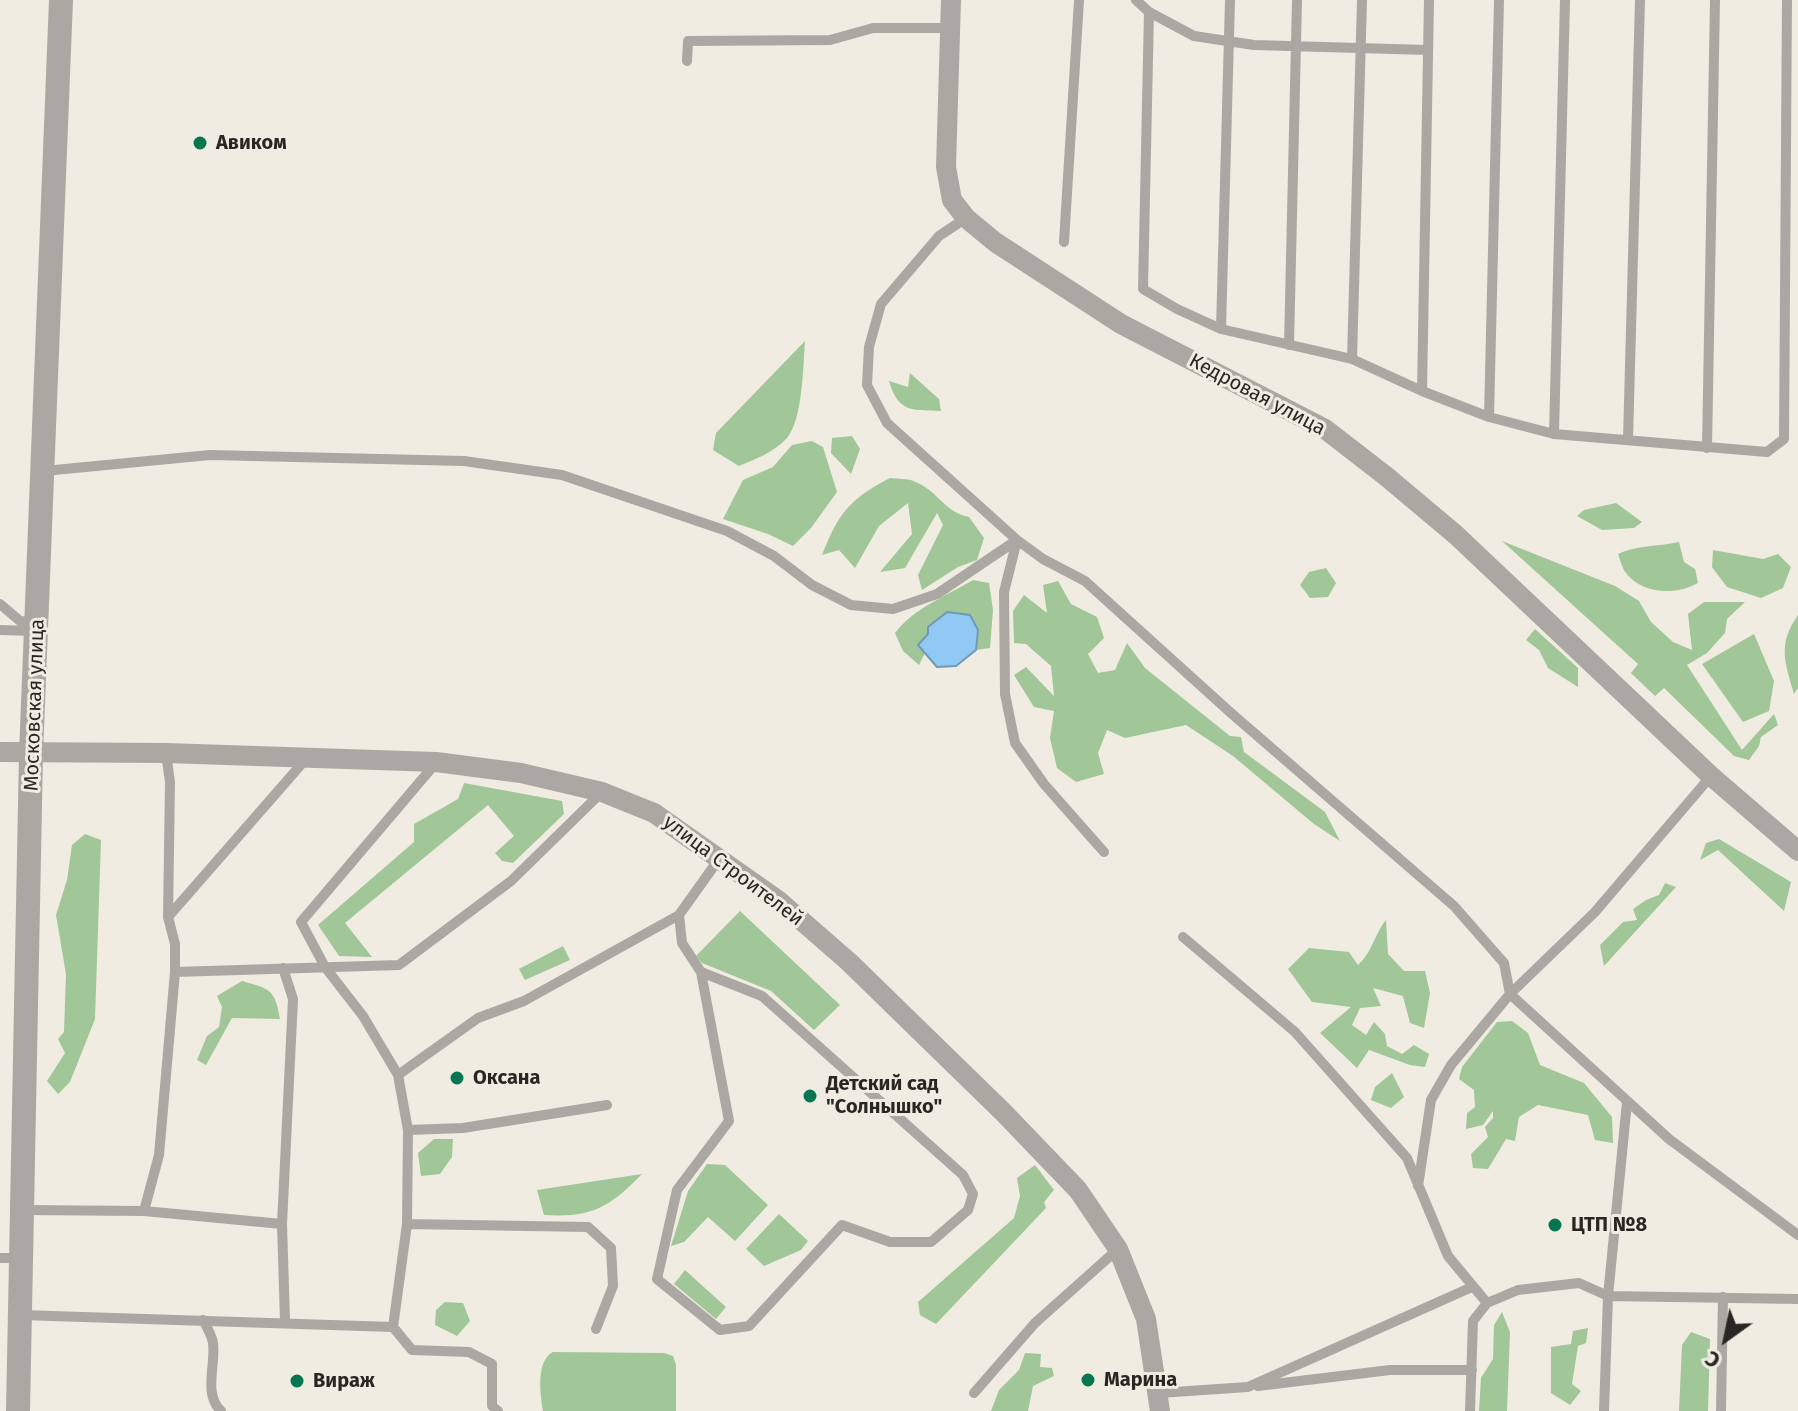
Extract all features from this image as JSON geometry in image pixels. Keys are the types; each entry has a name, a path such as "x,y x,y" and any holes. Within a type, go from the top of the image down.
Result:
{"street":[{"name":"Московская улица","path":"18,1411 21,1315 11,1258 22,1210 31,754 61,0"},
{"name":"Кедровая улица","path":"951,0 946,167 952,200 966,218 995,242 1121,324 1325,429 1456,535 1711,776 1798,851"},
{"name":"улица Строителей","path":"0,752 166,753 436,762 521,773 602,792 654,813 779,901 849,962 993,1101 1078,1190 1118,1249 1146,1319 1160,1402"}],"lane":[{"path":"1064,242 1079,0"},
{"path":"1136,0 1149,12 1194,36 1229,42 1428,50"},
{"path":"1221,329 1230,0"},
{"path":"1289,345 1297,0"},
{"path":"1352,359 1362,0"},
{"path":"1422,391 1429,0"},
{"path":"1489,417 1499,0"},
{"path":"1554,434 1565,0"},
{"path":"1628,439 1640,0"},
{"path":"1707,448 1715,0"},
{"path":"1149,12 1143,289 1221,329 1352,359 1489,417 1554,434 1767,452 1784,439 1787,0"},
{"path":"687,61 688,41 830,40 873,28 950,28"},
{"path":"966,218 939,236 881,304 869,347 867,385 887,423 1017,540 1043,559 1085,581 1242,723 1454,906 1504,963 1510,994 1669,1139 1798,1235"},
{"path":"44,471 210,455 464,461 562,475 727,531 774,556 812,585 851,605 893,609 937,594 1017,540"},
{"path":"1017,540 1004,592 1005,694 1015,743 1044,784 1104,852"},
{"path":"0,604 20,621 38,627"},
{"path":"0,630 38,627"},
{"path":"144,1211 159,1155 175,972 175,944 168,917 170,782 166,753"},
{"path":"168,917 306,759"},
{"path":"393,1327 407,1224 408,1130 398,1075 363,1016 325,967 301,922 436,762"},
{"path":"1418,1186 1431,1100 1451,1065 1510,994 1595,912 1711,776"},
{"path":"175,972 399,965 511,881 602,792"},
{"path":"398,1075 478,1018 524,1001 679,915 719,859"},
{"path":"679,915 682,943 701,972 729,1121 677,1190 657,1279 720,1330 749,1326 842,1225 890,1242 931,1242 968,1210 973,1194 963,1175 762,996 701,972"},
{"path":"1183,937 1295,1032 1407,1158 1448,1256 1487,1303"},
{"path":"283,968 293,999 282,1224 285,1321"},
{"path":"1604,1411 1608,1296 1627,1102"},
{"path":"408,1130 463,1128 607,1105"},
{"path":"22,1210 144,1211 282,1224"},
{"path":"407,1224 588,1227 611,1248 613,1286 596,1329"},
{"path":"974,1393 1035,1323 1118,1249"},
{"path":"1470,1411 1473,1321 1487,1303 1518,1290 1579,1283 1608,1296 1798,1299"},
{"path":"1248,1387 1472,1287"},
{"path":"1721,1411 1723,1297"},
{"path":"21,1315 285,1321 393,1327 412,1350 469,1352 492,1364 492,1406 498,1411"},
{"path":"203,1320 213,1342 214,1409"},
{"path":"1160,1402 1248,1387 1390,1370 1472,1370"}],"green space":[{"path":"805,341 799,405 787,438 771,451 739,466 713,450 716,433"},
{"path":"910,373 939,399 941,411 915,410 897,399 889,381 908,387"},
{"path":"852,436 860,449 851,474 831,453 832,438"},
{"path":"812,441 823,447 837,492 811,528 793,546 723,519 743,480 773,467 792,445"},
{"path":"890,478 916,482 953,510 969,517 984,538 977,560 958,567 922,590 918,575 943,525 937,513 905,568 880,572 912,534 908,503 879,526 855,568 839,550 822,555 847,508"},
{"path":"1616,503 1642,522 1634,528 1602,530 1577,516 1584,510"},
{"path":"1502,541 1615,586 1639,601 1651,622 1673,642 1692,650 1688,614 1704,602 1745,602 1727,619 1725,633 1707,653 1687,665 1742,750 1774,714 1778,725 1761,737 1749,760 1734,756 1664,688 1655,696 1631,673 1638,664"},
{"path":"1679,542 1684,562 1695,569 1698,583 1680,590 1660,591 1641,586 1626,573 1618,554 1640,548"},
{"path":"1713,550 1763,559 1778,554 1791,567 1783,588 1761,598 1727,587 1712,567"},
{"path":"1326,568 1336,583 1328,597 1310,598 1300,585 1309,572"},
{"path":"973,580 989,583 993,610 990,648 976,650 978,630 928,634 918,645 925,653 919,665 903,651 895,633 921,609"},
{"path":"1058,581 1071,604 1097,617 1104,638 1088,654 1098,673 1115,670 1127,643 1145,668 1230,736 1241,737 1244,752 1325,812 1340,841 1314,824 1233,756 1186,725 1125,738 1107,730 1098,753 1104,774 1076,782 1057,768 1050,738 1054,711 1034,707 1014,675 1026,667 1054,696 1051,666 1026,644 1014,643 1013,611 1024,595 1047,613 1043,585"},
{"path":"1798,615 1798,688 1794,694 1785,645"},
{"path":"1535,629 1578,668 1578,687 1548,668 1539,650 1526,640"},
{"path":"1754,634 1774,681 1769,711 1743,722 1702,664"},
{"path":"464,783 562,801 564,814 513,863 502,861 495,853 514,836 488,805 345,923 372,957 339,956 318,925 414,842 414,824 458,799"},
{"path":"85,834 101,840 95,1019 70,1082 58,1094 47,1081 65,1053 58,1039 64,1032 66,974 56,915 67,880 72,845"},
{"path":"1719,839 1791,882 1784,911 1718,850 1700,860 1706,843"},
{"path":"1665,883 1676,887 1604,966 1600,945 1623,922 1637,920 1633,909 1659,895"},
{"path":"740,911 840,1005 814,1030 771,991 702,963 696,956"},
{"path":"1386,920 1388,954 1404,971 1425,971 1430,993 1424,1028 1410,1023 1403,996 1373,988 1381,1006 1360,1008 1352,1025 1366,1035 1374,1022 1385,1034 1387,1046 1402,1054 1414,1045 1429,1054 1425,1067 1410,1065 1369,1050 1357,1068 1320,1033 1351,1007 1312,1002 1288,969 1309,948 1349,952 1358,965"},
{"path":"563,946 570,960 525,980 519,969"},
{"path":"242,981 270,992 280,1019 232,1018 206,1065 197,1060 207,1036 219,1027 222,1007 217,996"},
{"path":"1512,1021 1528,1033 1540,1065 1584,1083 1612,1117 1613,1143 1595,1140 1588,1115 1538,1105 1519,1117 1515,1141 1506,1139 1488,1169 1473,1168 1471,1154 1488,1137 1485,1127 1493,1118 1493,1111 1483,1125 1466,1129 1467,1113 1475,1107 1474,1090 1459,1079 1462,1067 1497,1022"},
{"path":"1392,1073 1404,1097 1391,1108 1371,1100 1375,1087"},
{"path":"434,1139 453,1139 452,1157 440,1174 421,1176 418,1153"},
{"path":"707,1164 725,1165 768,1205 735,1241 708,1217 684,1242 671,1246 688,1191"},
{"path":"1035,1165 1054,1190 1044,1202 1046,1208 936,1324 920,1315 918,1302 1014,1218 1020,1196 1017,1178"},
{"path":"642,1174 620,1195 599,1208 575,1214 544,1215 537,1190"},
{"path":"779,1214 808,1241 801,1250 764,1266 746,1249"},
{"path":"685,1270 726,1307 716,1319 674,1284"},
{"path":"445,1302 463,1303 470,1321 457,1336 435,1325 436,1310"},
{"path":"1502,1312 1510,1332 1507,1411 1479,1411 1481,1378 1493,1359 1494,1325"},
{"path":"1588,1328 1586,1343 1578,1346 1572,1384 1581,1391 1570,1405 1551,1393 1551,1347 1571,1344 1573,1331"},
{"path":"1691,1332 1710,1339 1708,1411 1679,1411 1682,1345"},
{"path":"553,1352 664,1353 673,1356 676,1365 676,1411 543,1411 540,1387 542,1370 544,1362"},
{"path":"1025,1353 1041,1354 1040,1367 1052,1368 1054,1376 1033,1386 1028,1411 991,1411 999,1390 1019,1370"}],"water":[{"path":"947,612 970,615 978,630 976,650 956,666 937,667 918,645 928,634 928,627"}],"place":[{"name":"Авиком","path":"200,143"},
{"name":"Оксана","path":"457,1078"},
{"name":"Детский сад \"Солнышко\"","path":"810,1096"},
{"name":"ЦТП №8","path":"1555,1225"},
{"name":"Марина","path":"1088,1380"},
{"name":"Вираж","path":"297,1381"}]}
